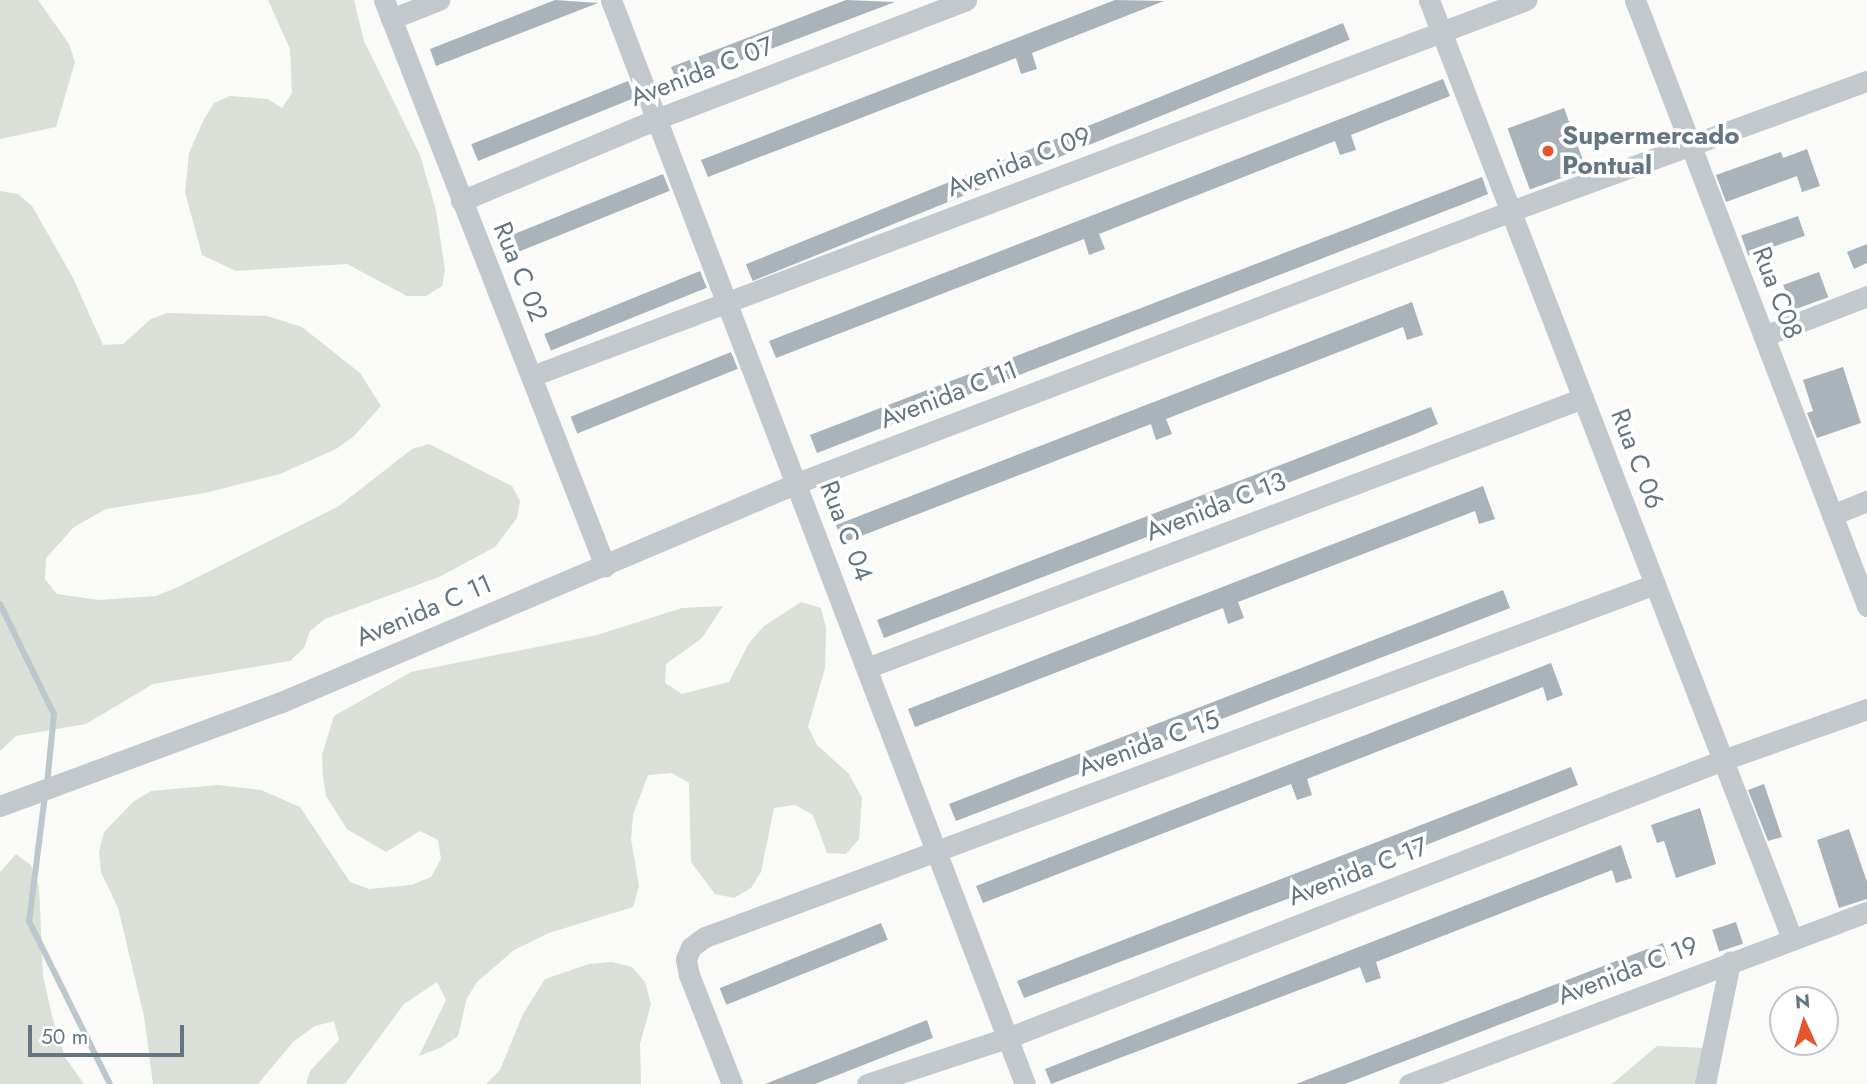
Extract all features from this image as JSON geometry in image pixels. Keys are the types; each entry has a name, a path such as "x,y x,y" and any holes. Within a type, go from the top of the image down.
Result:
{"street":[{"path":"387,9 439,0"},
{"name":"Rua C 04","path":"611,0 659,118 727,302 869,667 1025,1084"},
{"name":"Avenida C 07","path":"461,201 659,118 966,0"},
{"name":"Rua C 06","path":"1429,0 1792,939"},
{"name":"Avenida C 09","path":"532,376 1526,0"},
{"name":"Rua C08","path":"1635,0 1867,606"},
{"name":"Rua C 02","path":"387,9 605,566"},
{"name":"Avenida C 11","path":"4,805 279,703 797,484 1511,211 1692,148 1867,81"},
{"path":"1764,337 1867,296"},
{"name":"Avenida C 13","path":"869,667 1583,398"},
{"path":"1832,515 1867,501"},
{"name":"Avenida C 15","path":"732,1084 689,975 686,959 691,947 705,937 1655,584"},
{"name":"Avenida C 17","path":"867,1084 1007,1038 1723,760 1867,709"},
{"name":"Avenida C 19","path":"1409,1084 1867,912"},
{"path":"1705,1084 1730,962"}],"shaded area":[{"path":"0,0 38,0 69,44 75,62 56,127 0,139"},
{"path":"268,0 354,0 364,41 420,155 436,210 445,270 442,286 426,296 407,296 347,264 236,271 202,255 185,192 189,153 204,119 214,103 230,96 268,99 282,108 292,93 290,49"},
{"path":"0,191 18,194 32,206 73,278 103,345 123,344 151,319 167,313 267,316 302,327 360,373 381,406 354,436 336,449 280,474 205,493 106,509 74,527 46,558 45,579 57,594 98,600 156,596 339,506 412,449 429,444 512,486 520,501 517,518 495,547 439,577 325,619 310,631 304,648 290,661 153,684 86,724 16,736 0,751"},
{"path":"801,602 821,608 826,628 825,668 808,727 817,745 849,774 862,798 859,839 846,854 827,853 813,815 795,805 774,808 761,872 751,888 734,898 715,894 691,862 689,783 672,773 648,775 633,815 631,839 639,886 633,907 549,933 514,950 477,982 467,998 458,1036 440,1048 419,1056 446,1000 437,982 404,1004 345,1084 306,1084 310,1071 339,1040 334,1021 315,1026 293,1042 258,1084 153,1084 144,1016 118,908 101,872 99,852 104,832 133,802 151,791 218,785 261,790 300,807 350,882 369,889 411,885 431,877 441,859 438,840 420,831 386,852 347,829 326,796 323,776 322,755 334,716 411,672 597,635 682,608 723,606 702,638 666,664 665,683 682,694 729,682 749,643 764,626"},
{"path":"16,854 31,865 39,886 43,976 52,1016 65,1057 84,1084 0,1084 0,872"},
{"path":"612,962 632,967 645,982 651,1004 640,1044 641,1084 486,1084 500,1070 523,1014 545,979 589,964"},
{"path":"1657,1046 1705,1048 1706,1084 1612,1084"}],"building":[{"path":"555,0 598,3 436,66 430,49"},
{"path":"846,0 895,2 678,84 671,67"},
{"path":"1115,0 1164,1 1032,53 1037,69 1021,74 1016,58 708,177 701,160"},
{"path":"1343,23 1350,40 753,281 746,264"},
{"path":"1443,79 1450,96 1351,135 1356,150 1340,155 1335,141 1099,234 1105,249 1089,255 1084,239 776,358 769,341"},
{"path":"628,81 635,98 478,161 471,144"},
{"name":"Supermercado Pontual","path":"1564,108 1586,169 1530,190 1508,129"},
{"path":"1807,149 1820,186 1802,192 1797,176 1726,202 1716,175 1781,152 1783,158"},
{"path":"663,174 670,191 513,254 506,237"},
{"path":"1482,177 1488,194 817,453 810,435"},
{"path":"1798,216 1805,236 1748,255 1741,236"},
{"path":"1867,244 1867,263 1854,269 1847,252"},
{"path":"700,271 707,288 551,351 544,334"},
{"path":"1819,272 1828,297 1793,310 1783,285"},
{"path":"1412,302 1423,335 1407,340 1403,327 1166,419 1172,434 1156,440 1151,424 843,543 836,525"},
{"path":"731,352 738,369 577,433 571,417"},
{"path":"1843,367 1861,423 1817,438 1807,413 1813,411 1803,380"},
{"path":"1431,407 1438,424 1415,434 884,638 877,620"},
{"path":"1483,486 1495,519 1479,524 1475,511 1238,602 1244,618 1228,624 1223,608 915,727 908,709"},
{"path":"1503,590 1510,608 1487,617 956,821 949,804"},
{"path":"1551,663 1563,695 1547,701 1543,687 1307,779 1312,795 1297,800 1291,784 983,903 976,886"},
{"path":"1571,767 1578,785 1330,883 1024,998 1017,981"},
{"path":"1764,784 1782,837 1768,841 1748,790"},
{"path":"1700,808 1716,864 1676,878 1664,841 1657,843 1651,825"},
{"path":"1849,829 1867,882 1867,899 1839,908 1817,840"},
{"path":"1621,845 1632,878 1616,883 1612,870 1376,962 1381,978 1366,983 1360,967 1051,1084 1045,1069"},
{"path":"1736,922 1743,944 1719,952 1712,930"},
{"path":"881,923 888,940 726,1005 720,988"},
{"path":"1663,943 1670,965 1653,970 1652,966 1345,1084 1296,1084"},
{"path":"927,1020 933,1038 815,1084 765,1084"}],"waterway":[{"path":"0,604 54,714 47,784"},
{"path":"45,795 29,921 110,1084"}],"place":[{"name":"Supermercado Pontual","path":"1548,151"}]}
